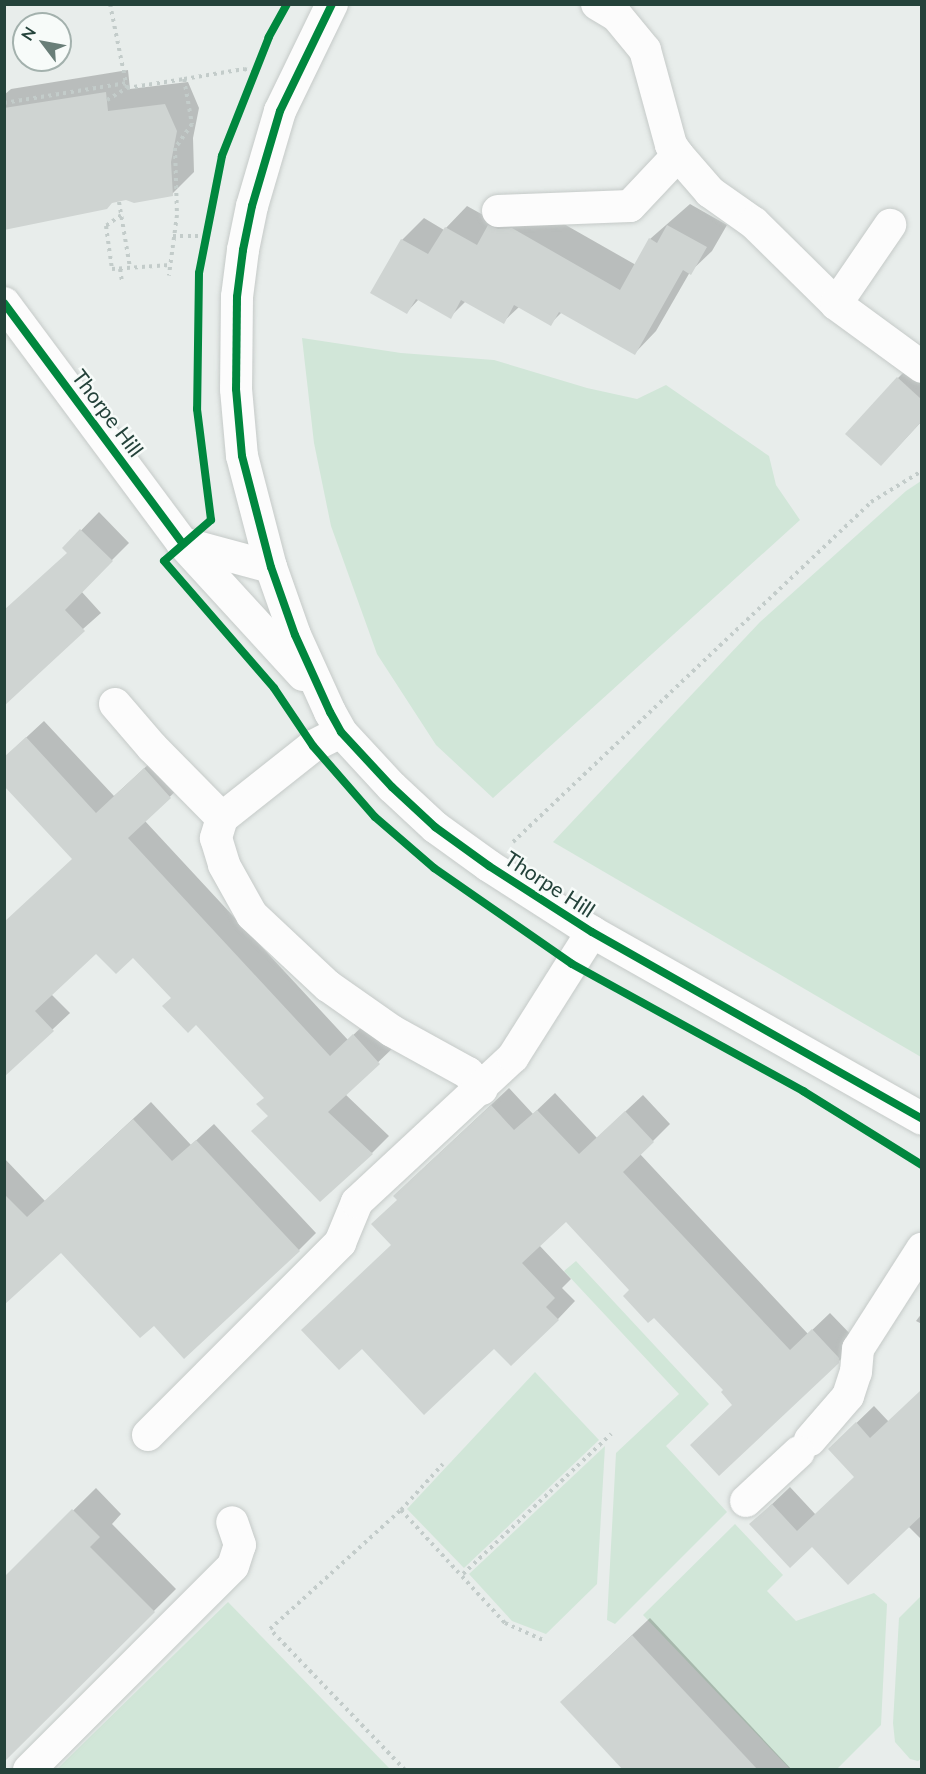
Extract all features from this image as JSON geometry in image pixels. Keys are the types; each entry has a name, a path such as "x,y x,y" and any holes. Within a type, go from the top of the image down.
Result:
{"street":[{"name":"Thorpe Hill","path":"332,4 277,122 252,206 237,297 236,389 242,456 271,567 295,635 320,693 341,732 392,787 435,827 489,866 592,932 921,1119"},
{"path":"597,4 617,16 645,50 671,145 710,192 754,223 836,304 921,367"},
{"path":"498,211 630,206 678,155"},
{"path":"836,304 890,225"},
{"name":"Thorpe Hill","path":"4,303 182,543 320,693"},
{"path":"182,543 271,567"},
{"path":"115,704 152,747 222,818"},
{"path":"341,732 313,746 222,818 216,838 224,865 252,915 328,986 392,1031 468,1073 482,1089"},
{"path":"148,1435 340,1243 357,1202 482,1089 513,1057 592,932"},
{"path":"746,1501 804,1446 848,1396 856,1372 858,1349 921,1249"},
{"path":"29,1770 233,1566 240,1545 232,1522"}],"path":[{"path":"110,4 127,88"},
{"path":"251,82 259,63"},
{"path":"107,100 127,88 244,69 255,72"},
{"path":"169,275 177,215 175,148 192,124 184,79"},
{"path":"4,103 126,83"},
{"path":"119,202 130,268"},
{"path":"121,215 106,226 111,269 170,265"},
{"path":"204,245 208,225"},
{"path":"173,236 206,236"},
{"path":"120,269 122,282"},
{"path":"489,866 871,502 921,471"},
{"path":"463,1574 611,1434"},
{"path":"405,1770 270,1629 400,1510 443,1464"},
{"path":"400,1510 463,1574 505,1623 543,1641"}],"green space":[{"path":"302,338 401,353 494,360 587,388 637,399 666,385 769,456 776,485 800,520 493,798 436,745 377,654 331,526 314,443"},
{"path":"921,481 921,1057 553,842 760,622 906,491"},
{"path":"576,1261 709,1404 666,1446 727,1512 615,1624 607,1620 616,1453 679,1394 564,1271"},
{"path":"535,1372 599,1440 464,1568 407,1509"},
{"path":"605,1446 597,1584 546,1634 512,1621 469,1574"},
{"path":"735,1524 783,1575 767,1591 796,1621 874,1593 887,1604 881,1725 837,1769 790,1769 643,1615"},
{"path":"921,1596 922,1758 918,1761 910,1759 895,1742 893,1723 899,1618"},
{"path":"228,1602 390,1769 57,1769"}],"building":[{"path":"106,92 108,111 165,104 177,131 171,162 173,196 134,203 126,200 112,203 107,209 4,230 4,108"},
{"path":"488,225 498,229 512,228 620,290 649,238 657,243 667,225 707,247 691,275 683,270 635,355 559,312 551,326 514,305 504,324 461,300 451,319 416,299 407,314 370,293 401,239 428,254 445,227 477,245"},
{"path":"897,377 921,399 921,422 881,466 845,434"},
{"path":"80,529 113,561 65,610 85,631 4,706 4,610 67,553 62,548"},
{"path":"26,737 96,813 144,768 171,798 128,838 330,1056 353,1034 380,1064 328,1112 373,1154 320,1202 251,1131 268,1116 256,1104 264,1098 196,1025 188,1033 162,1006 171,998 133,958 116,974 96,954 35,1011 54,1031 4,1077 4,922 72,859 4,786 4,757"},
{"path":"491,1105 514,1130 537,1110 579,1154 625,1111 654,1142 623,1172 790,1350 812,1329 839,1358 839,1363 719,1476 690,1445 732,1405 721,1392 723,1390 654,1318 648,1323 623,1296 629,1290 566,1222 522,1263 555,1298 546,1307 559,1320 511,1366 494,1349 424,1415 362,1349 339,1370 301,1330 391,1245 371,1224 397,1200 393,1196"},
{"path":"133,1119 172,1161 196,1140 300,1251 184,1359 154,1326 140,1338 61,1253 4,1305 4,1194 27,1217"},
{"path":"921,1390 921,1516 848,1585 812,1547 790,1568 749,1524 772,1504 797,1531 854,1477 828,1449 856,1422 870,1438"},
{"path":"72,1509 100,1537 90,1547 155,1612 4,1762 4,1577"},
{"path":"632,1635 758,1770 623,1770 560,1702"}],"cycle path":[{"path":"287,4 269,37 222,156 199,273 197,409 211,520 164,561 274,688 313,746 375,817 434,868 572,964 803,1091 922,1165"},
{"path":"332,4 280,111 252,206 237,297 236,389 242,456 271,567 295,635 330,712 341,732 392,787 435,827 489,866 592,932 922,1119"},
{"path":"4,303 182,543"}]}
